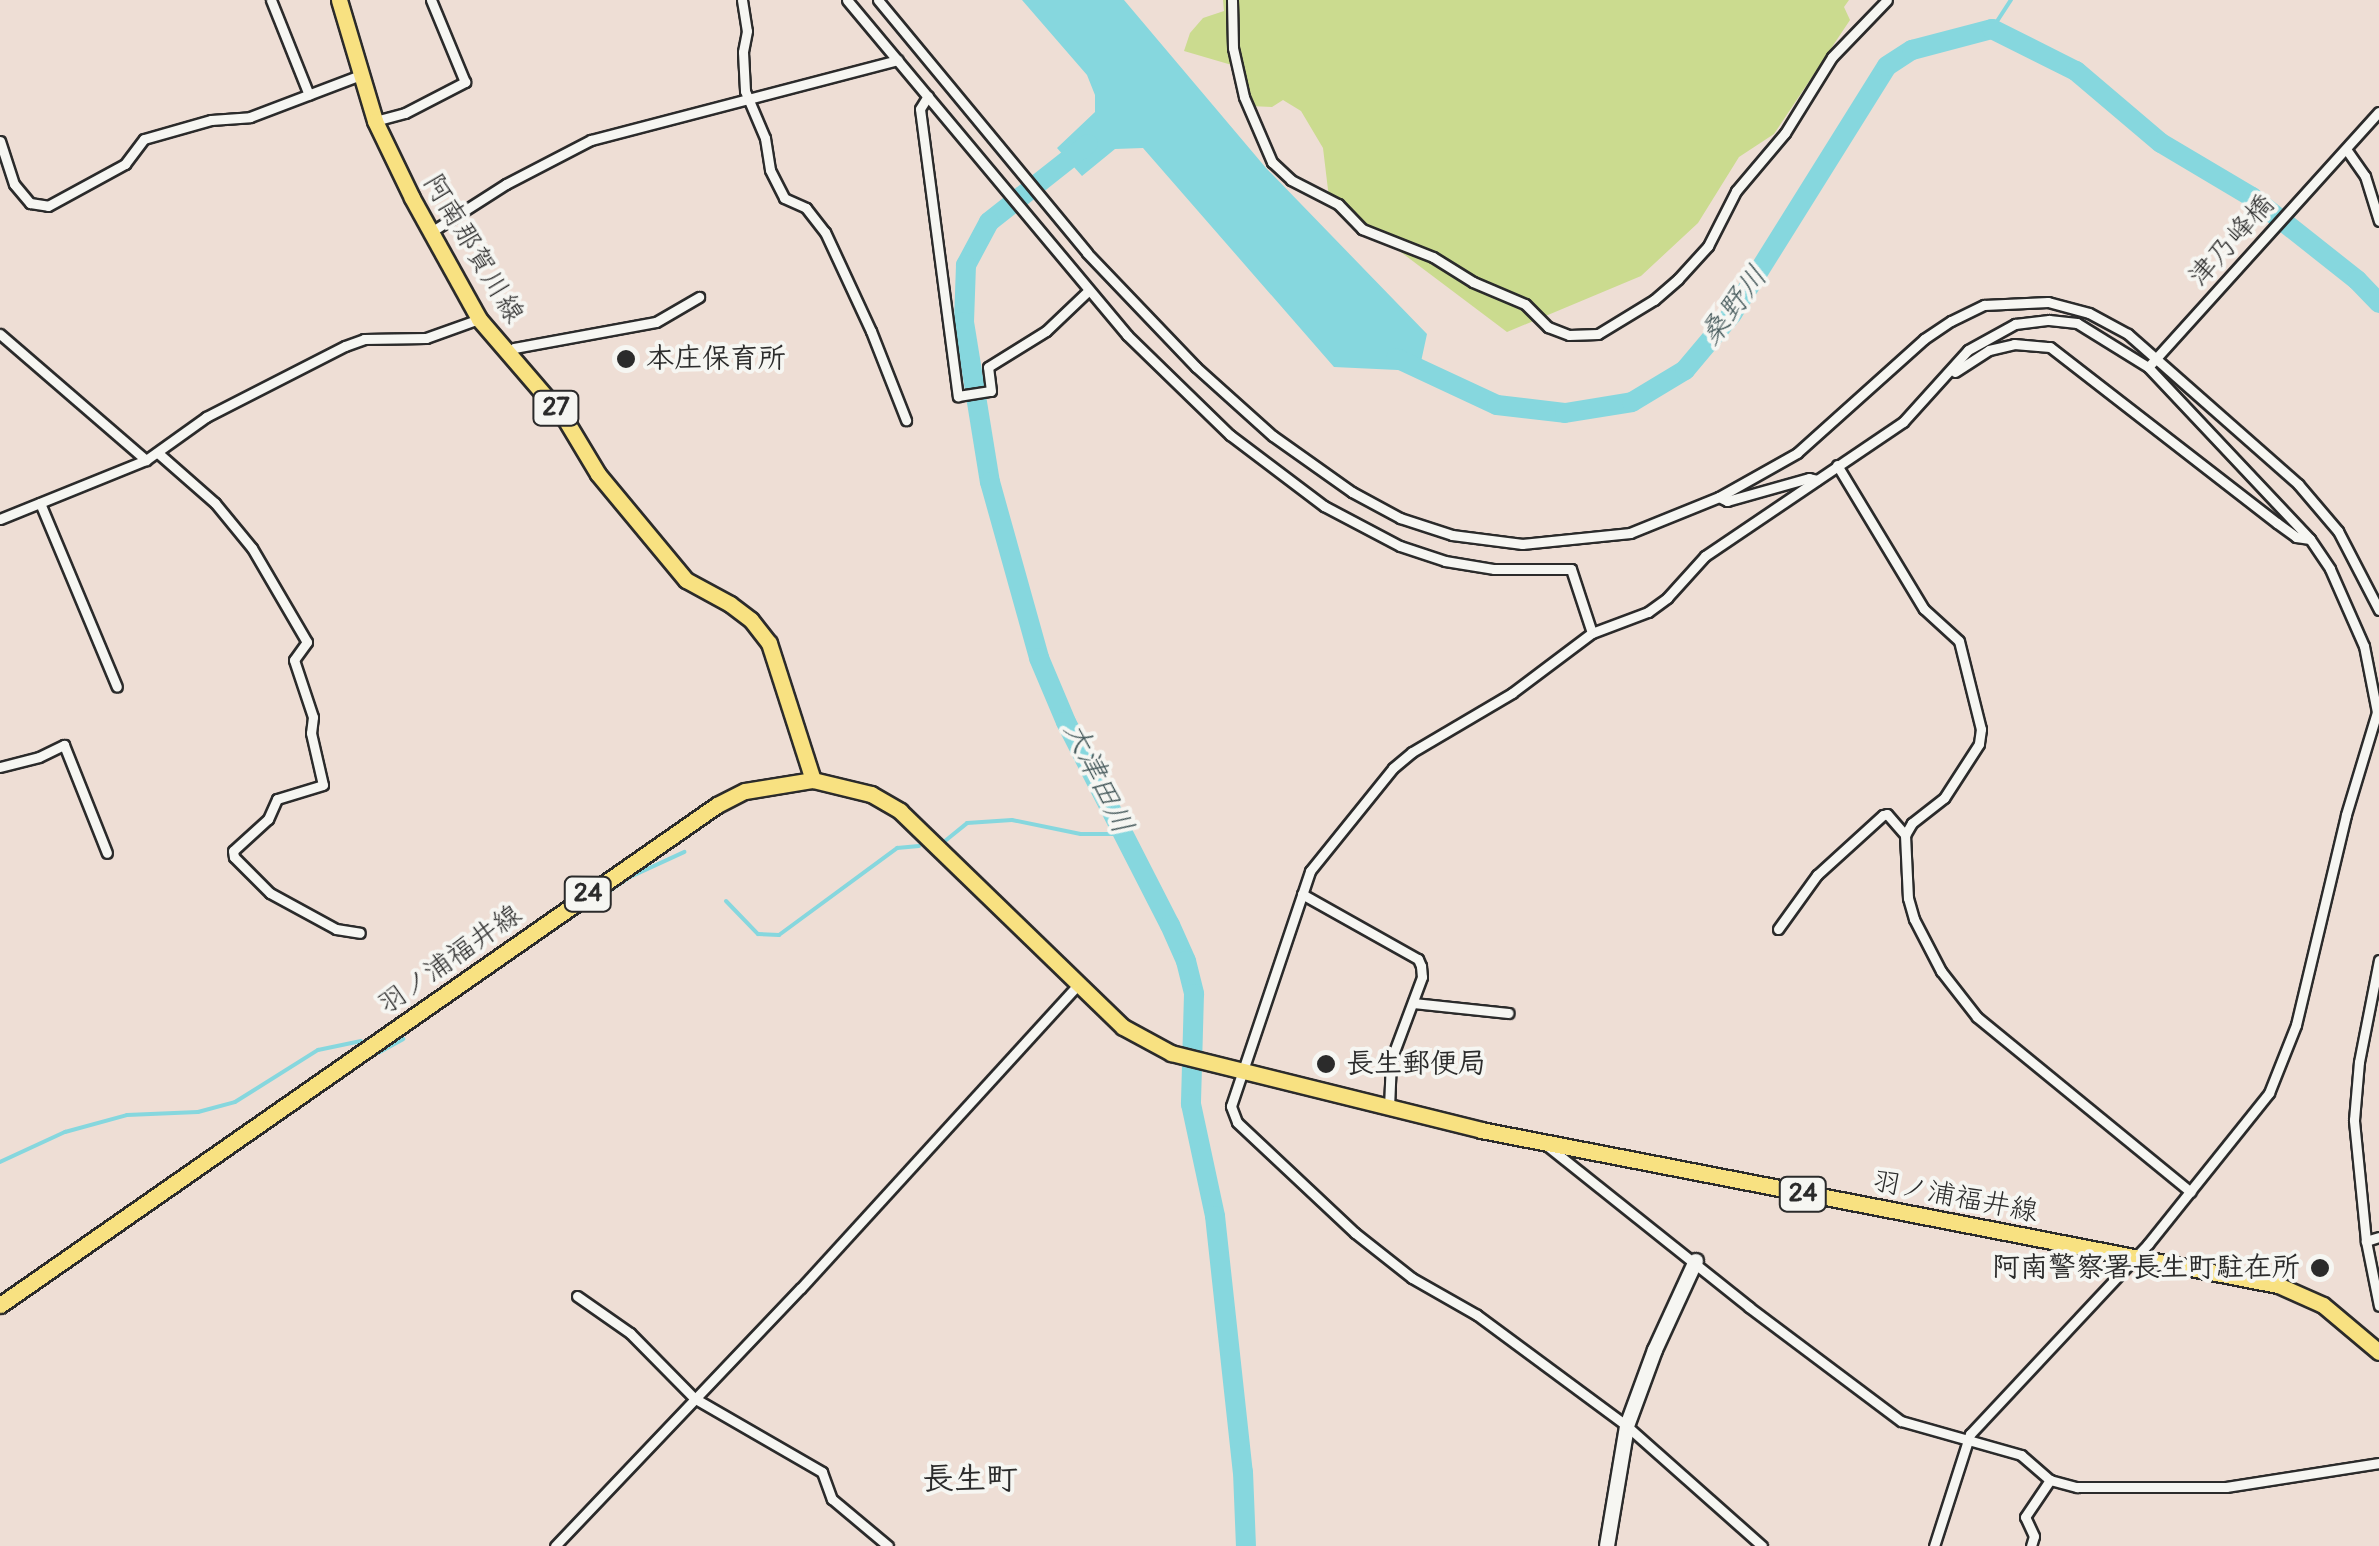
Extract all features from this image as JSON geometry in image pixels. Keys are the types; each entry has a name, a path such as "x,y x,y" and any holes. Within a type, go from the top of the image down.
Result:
{"main road":[{"name":"阿南那賀川線","path":"339,0 375,121 479,319 565,419 598,474 686,580 751,620 770,644 814,780"},
{"name":"羽ノ浦福井線","path":"0,1304 717,805 745,791 814,780 871,794 900,810 1078,985 1142,1041 1172,1053 1388,1108 1545,1142 2278,1285 2323,1305 2379,1352"}],"street":[{"path":"271,0 309,94"},
{"path":"375,121 405,112 465,82 431,0"},
{"path":"742,0 748,99 784,198 806,208 825,232 906,420"},
{"path":"847,0 1088,291 1182,392 1324,506 1400,546 1445,561 1494,569 1571,570 1592,633"},
{"path":"878,0 1087,253 1196,368 1273,436 1352,492 1400,518 1452,535 1522,544 1630,533 1719,497 1796,453 1839,420 1924,339 1984,305 2048,302 2089,314 2128,334 2310,539 2330,569 2364,646 2377,712 2346,815 2296,1025 2281,1066 2269,1093 2192,1192 1970,1434 1934,1546"},
{"path":"1232,0 1233,48 1244,97 1272,162 1290,180 1338,204 1362,229 1525,304 1548,327 1569,335 1598,334 1654,300 1678,279 1708,246 1736,191 1784,133 1832,57 1887,0"},
{"path":"431,232 582,144 898,60"},
{"path":"0,142 14,184 30,202 48,206 125,164 144,139 211,120 250,117 362,74"},
{"path":"928,96 920,110 958,396 988,391 988,367 1046,331 1088,291"},
{"name":"津乃峰橋","path":"2154,360 2379,112"},
{"path":"2346,149 2365,176 2379,221"},
{"path":"0,189 14,184"},
{"path":"508,354 514,348 656,322 699,297"},
{"path":"0,519 146,460 206,417 344,346 364,339 426,338 479,319"},
{"path":"1762,1546 1627,1426 1478,1315 1412,1278 1356,1234 1236,1122 1231,1106 1241,1070 1310,871 1412,752 1512,694 1592,633 1648,612 1705,556 1904,422 1968,350 2015,324 2049,320 2093,331 2154,360 2298,484 2338,531 2379,610"},
{"path":"0,334 146,460"},
{"path":"1947,375 1989,350 2014,344 2050,348 2277,524 2296,537 2310,539"},
{"path":"158,453 215,503 252,548 307,642 294,660 312,717 311,734 323,785 277,799 268,819 234,851 234,857 270,893 336,929 360,933"},
{"path":"1838,466 1924,609 1959,641 1981,729 1979,744 1944,798 1912,824 1905,835 1908,898 1914,918 1955,992 1977,1017 2192,1192"},
{"path":"1719,497 1727,501 1809,478 1818,480"},
{"path":"40,504 116,687"},
{"path":"0,767 40,758 64,745 107,853"},
{"path":"1778,929 1817,875 1883,815 1887,814 1905,835"},
{"path":"1302,894 1418,959 1422,977 1391,1060 1388,1108"},
{"path":"2379,960 2359,1062 2354,1120 2379,1306"},
{"path":"555,1546 1078,985"},
{"path":"1413,1003 1508,1013"},
{"path":"1545,1142 1696,1260 1749,1308 1901,1421 1967,1443 2020,1455 2050,1480 2077,1487 2226,1486 2379,1463"},
{"path":"1607,1546 1627,1426 1654,1350 1696,1260"},
{"path":"577,1296 630,1333 694,1398 822,1472 832,1499 888,1546"},
{"path":"2031,1546 2034,1536 2024,1517 2050,1480"}],"green space":[{"path":"1223,0 1849,0 1844,7 1850,20 1774,134 1739,157 1698,223 1641,276 1507,332 1329,198 1323,148 1301,111 1283,100 1272,107 1250,106 1242,68 1184,51 1190,33 1203,18 1224,11"}],"water":[{"path":"1022,0 1124,0 1266,168 1427,334 1419,371 1334,367 1143,148 1115,149 1082,176 1057,148 1095,112 1095,95 1087,75"}],"waterway":[{"path":"1992,29 2011,0"},
{"name":"桑野川","path":"1396,358 1497,405 1565,413 1632,402 1685,370 1732,314 1887,66 1912,50 1992,29 2076,71 2161,143 2252,197 2357,280 2379,303"},
{"name":"大津田川","path":"1088,144 989,222 966,265 964,322 990,482 1039,658 1066,722 1170,925 1186,961 1194,994 1191,1104 1215,1216 1243,1472 1246,1546"},
{"path":"945,841 967,823 1012,820 1081,834 1123,834"},
{"path":"726,901 758,934 779,935 897,848 919,846"},
{"path":"451,1000 630,877 684,852"},
{"path":"378,1053 403,1039"},
{"path":"0,1162 65,1132 127,1115 198,1112 235,1102 318,1050 361,1041"}],"place":[{"name":"本庄保育所","path":"626,359"},
{"name":"長生郵便局","path":"1326,1064"},
{"name":"阿南警察署長生町駐在所","path":"2320,1268"}],"district":[{"name":"長生町","path":"970,1479"}]}
